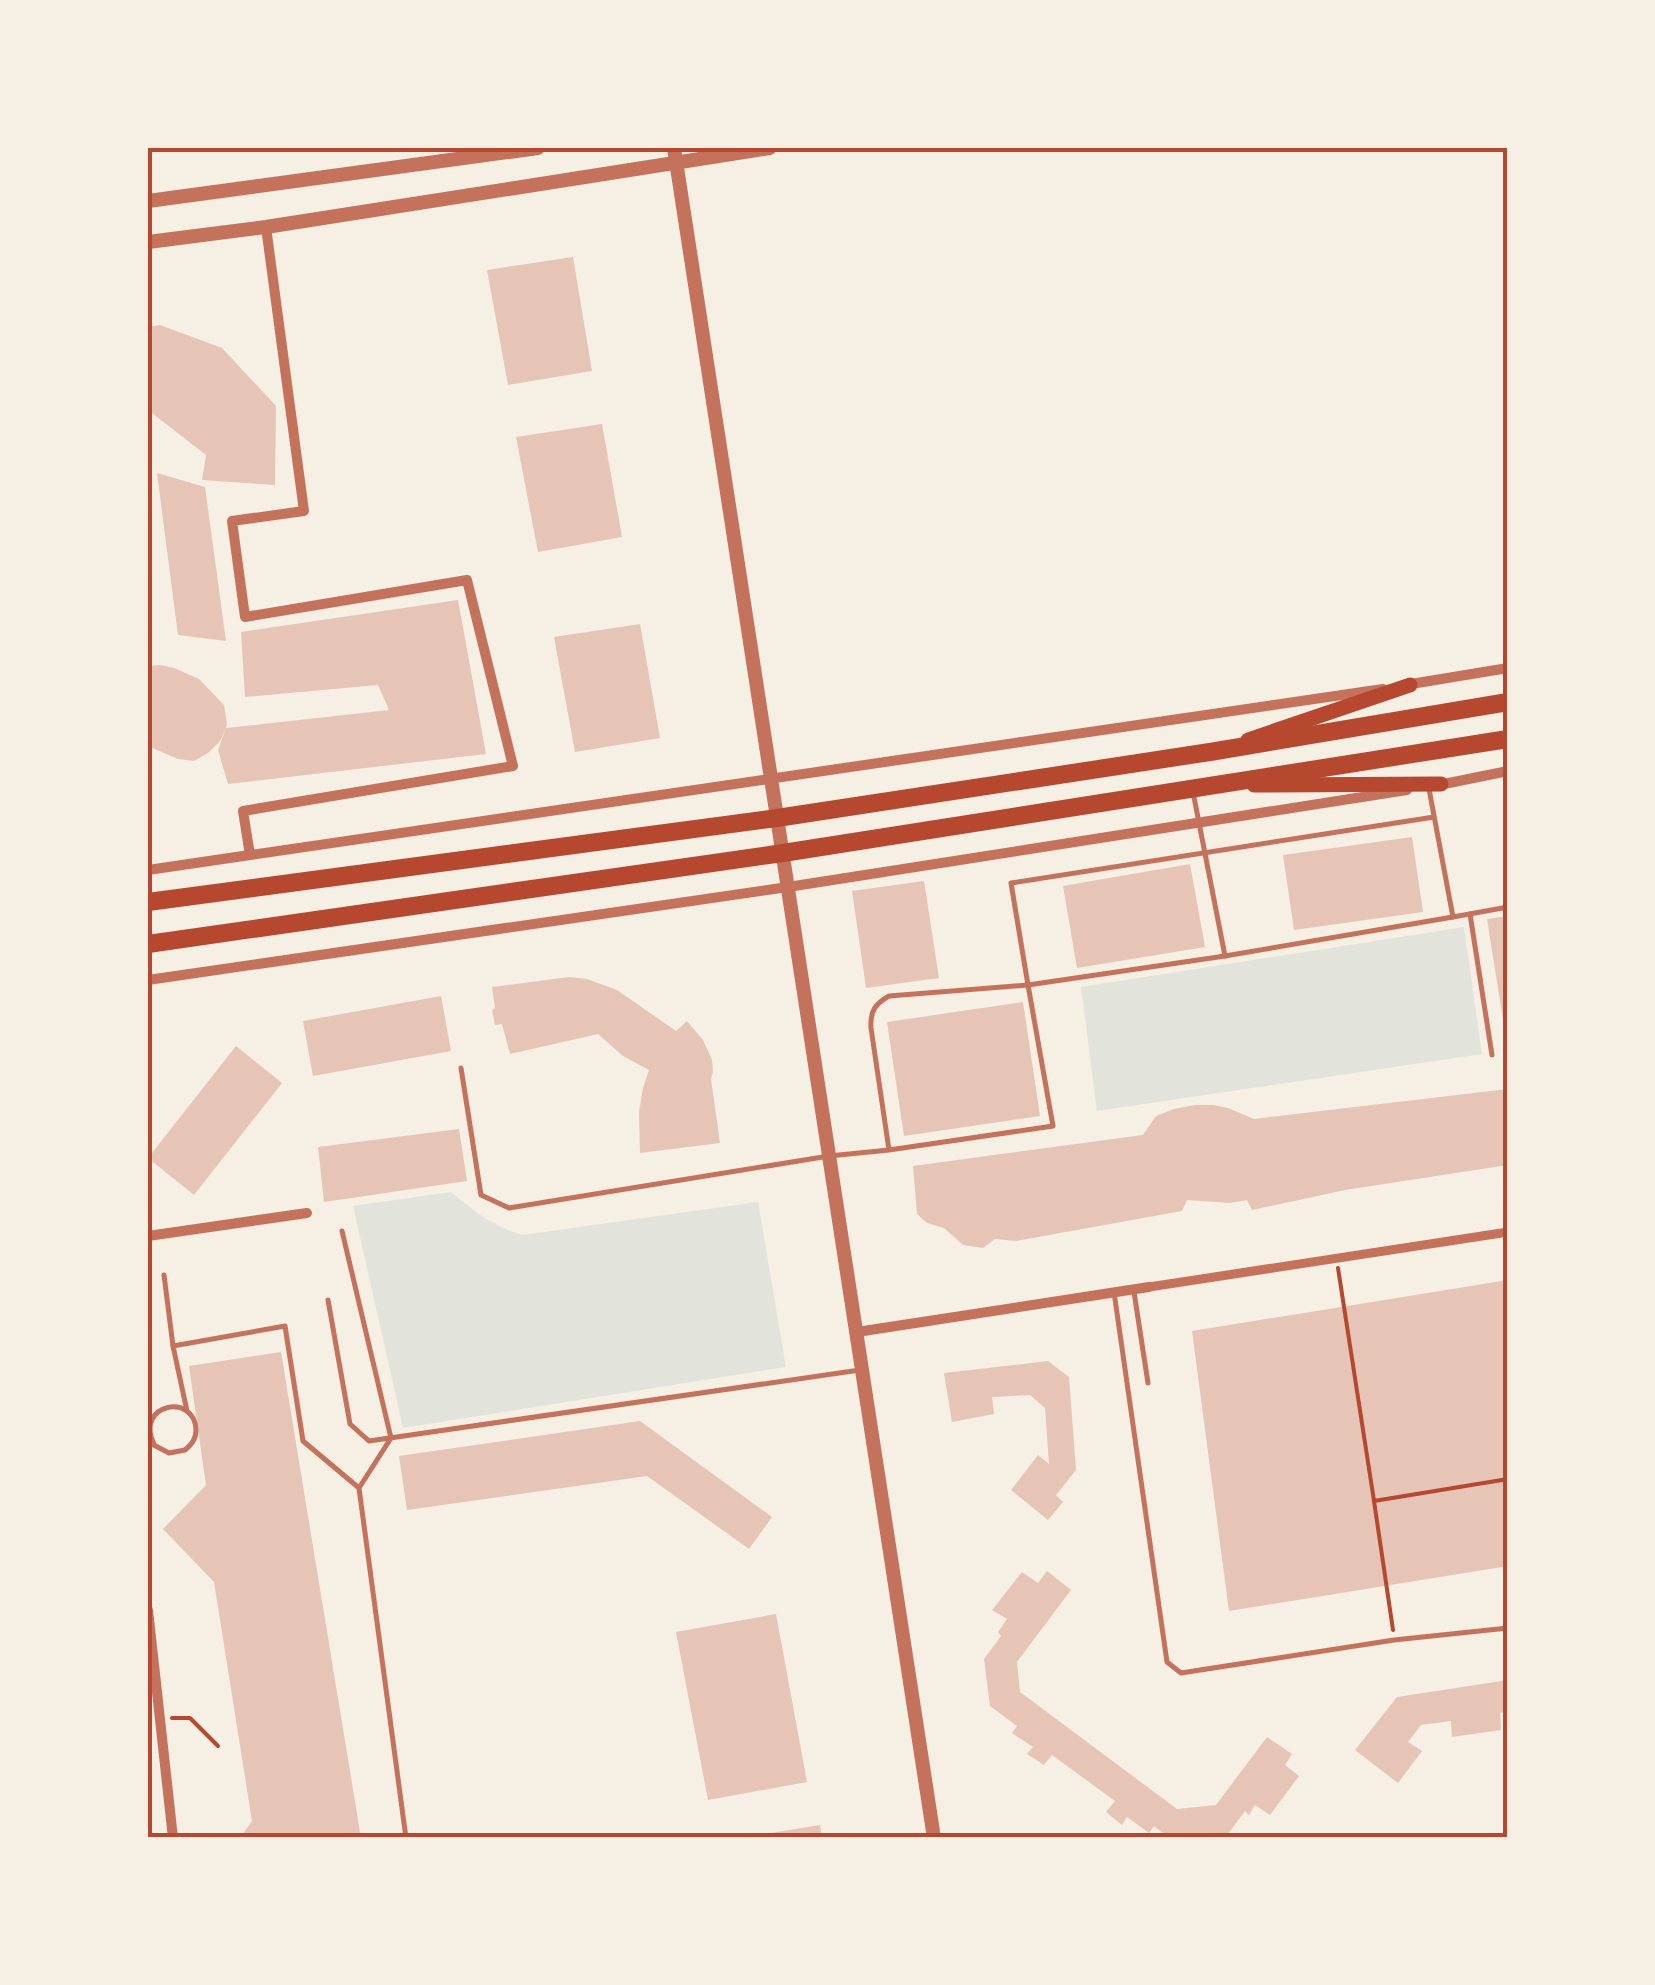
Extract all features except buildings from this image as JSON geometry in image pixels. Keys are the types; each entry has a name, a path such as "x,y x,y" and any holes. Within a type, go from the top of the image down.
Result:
{"main road":[{"path":"1210,752 1410,685"},
{"path":"148,902 777,818 1508,702"},
{"path":"148,944 782,853 1508,739"},
{"path":"1220,785 1435,785"}],"street":[{"path":"148,201 538,148"},
{"path":"148,242 266,227 675,155 770,148"},
{"path":"675,155 934,1838"},
{"path":"250,855 243,811 513,766 467,580 245,617 232,521 304,510 266,227"},
{"path":"148,870 1508,668"},
{"path":"148,980 788,888 1508,771"},
{"path":"148,1236 308,1213"},
{"path":"856,1332 1508,1232"},
{"path":"148,1610 173,1838"}],"lane":[{"path":"1435,785 1434,817 1453,917"},
{"path":"1192,790 1225,956"},
{"path":"461,1068 481,1196 509,1208 830,1156 1053,1126 1011,883 1434,817"},
{"path":"889,1150 870,1014 878,1002 889,996 1028,985 1508,907"},
{"path":"1470,914 1492,1054"},
{"path":"342,1230 390,1438 360,1488 406,1838"},
{"path":"164,1275 173,1346 187,1410 196,1426 195,1438 185,1450 169,1453 151,1443 149,1422 158,1412 178,1407 187,1410"},
{"path":"1133,1289 1148,1383"},
{"path":"1114,1292 1167,1662 1181,1673 1394,1640 1508,1628"},
{"path":"328,1300 350,1424 369,1440 862,1370"},
{"path":"173,1346 285,1326 303,1441 360,1488"}],"path":[{"path":"1337,1258 1394,1640"},
{"path":"1374,1501 1508,1479"},
{"path":"160,1719 190,1718 218,1746"}],"shaded area":[{"path":"1464,927 1482,1054 1097,1111 1081,987"},
{"path":"451,1192 484,1218 522,1235 758,1202 786,1367 403,1428 353,1206"}]}
